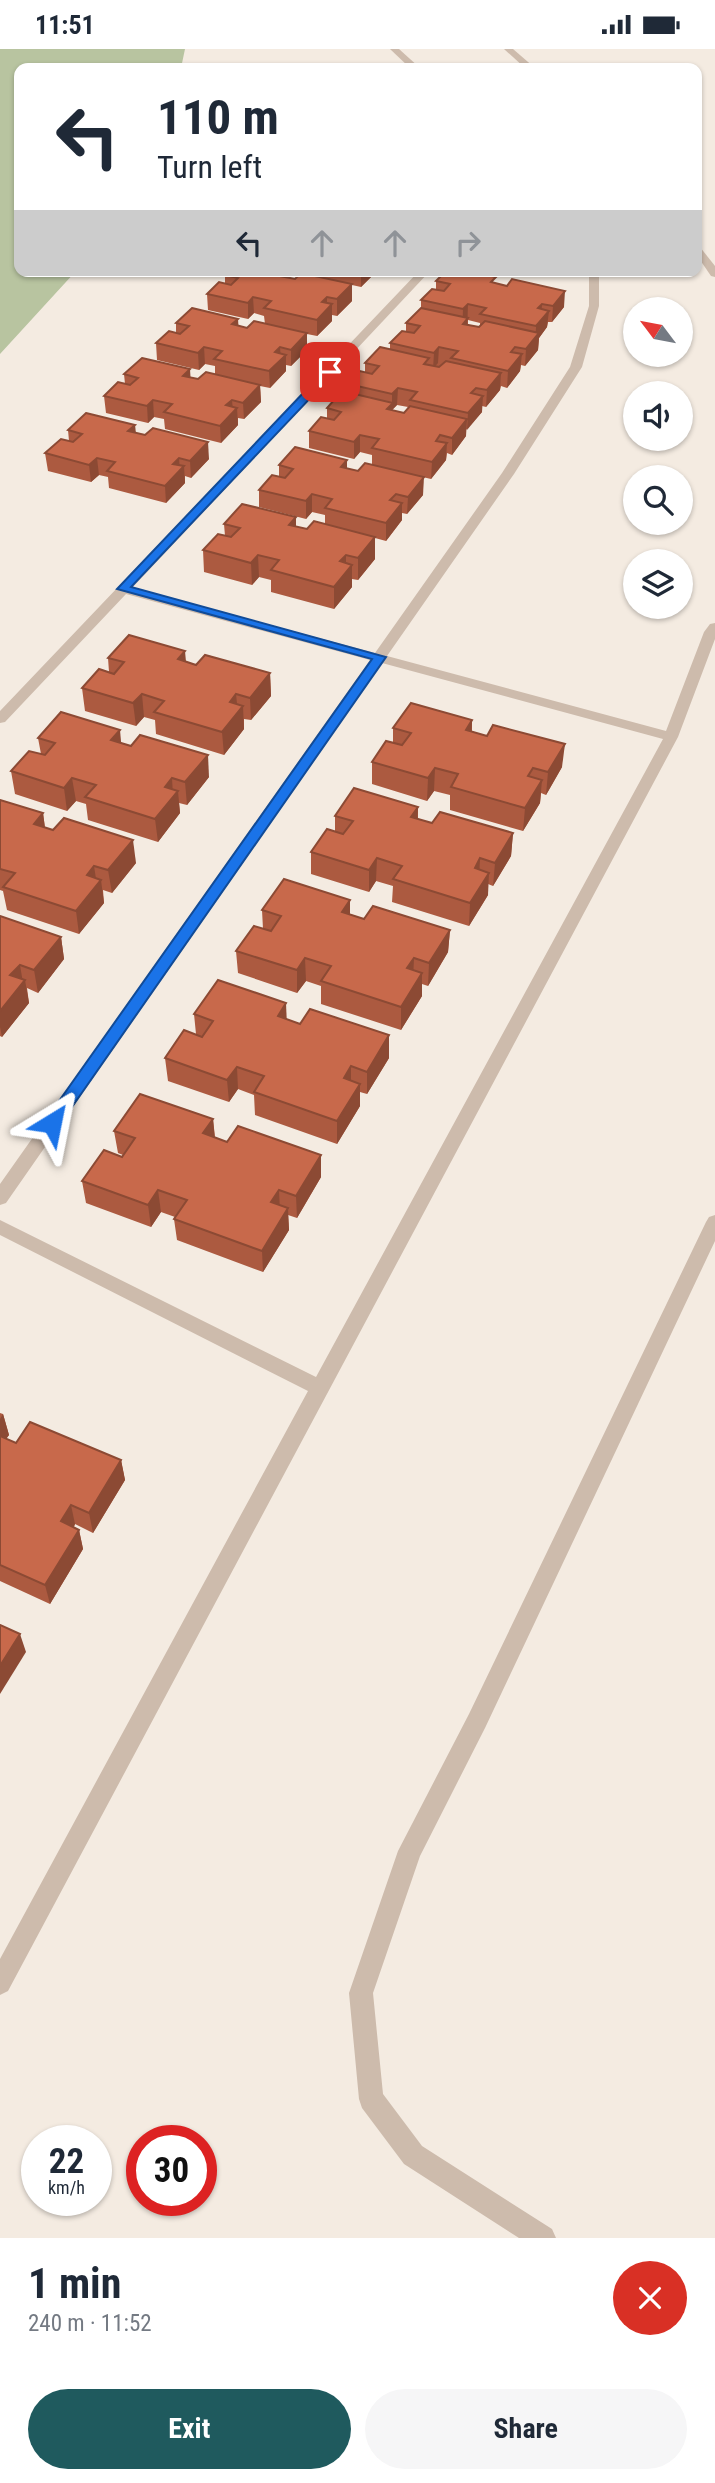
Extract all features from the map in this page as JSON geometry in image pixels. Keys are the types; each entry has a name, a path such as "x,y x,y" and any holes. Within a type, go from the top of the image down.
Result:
{"street":[{"path":"508,49 524,63"},
{"path":"702,254 715,274"},
{"path":"0,719 419,277"},
{"path":"0,1198 508,474 576,367 594,306 594,277"},
{"path":"122,589 671,737"},
{"path":"0,1983 671,737 715,627"},
{"path":"543,2238 413,2155 371,2099 361,1993 410,1851 477,1721 715,1222"},
{"path":"0,1227 320,1388"}],"green space":[{"path":"0,49 185,49 182,63 14,63 14,277 71,277 0,354"}],"building":[{"path":"234,277 320,277 352,284 337,299 327,297 322,302 332,304 317,320 264,308 271,301 253,297 248,303 207,294 219,282 231,285 238,278"},
{"path":"440,277 496,277 491,282 507,286 512,279 565,291 553,306 542,304 538,308 549,311 536,326 480,314 486,308 468,304 463,309 421,300 432,289 444,291 450,284 436,281"},
{"path":"192,308 238,319 232,324 247,328 254,321 307,333 291,350 280,347 275,352 286,355 269,371 214,359 222,351 204,347 198,353 156,343 169,331 180,334 189,326 176,323"},
{"path":"421,308 468,318 463,324 479,327 485,321 539,333 526,349 515,347 511,352 522,354 508,371 451,358 458,351 439,347 434,353 390,343 402,331 414,333 420,326 406,323"},
{"path":"380,347 429,358 424,364 439,367 446,361 501,373 487,390 476,388 471,393 483,396 468,413 410,400 417,392 398,388 392,394 348,384 360,371 372,374 379,366 365,363"},
{"path":"142,358 190,369 183,376 198,379 206,372 260,385 243,403 232,400 226,405 237,408 220,426 164,412 172,404 153,400 147,406 104,396 118,382 130,385 138,378 124,374"},
{"path":"342,391 393,403 387,409 404,413 410,406 467,419 452,438 440,435 436,441 447,443 432,462 372,448 379,439 360,435 354,442 309,431 321,417 334,420 341,412 327,408"},
{"path":"86,413 135,425 128,431 145,435 153,428 208,442 190,461 179,458 173,464 184,466 165,486 107,471 115,462 97,458 89,465 45,453 61,439 73,442 82,434 68,430"},
{"path":"295,447 347,460 341,467 358,471 365,463 424,477 408,497 396,494 390,500 402,503 386,523 325,508 332,499 312,494 306,501 259,490 272,475 285,478 293,469 279,465"},
{"path":"242,504 296,517 289,525 307,529 314,521 375,537 358,558 346,555 340,561 352,565 334,587 271,570 279,560 258,555 251,563 203,550 218,534 231,537 240,528 224,524"},
{"path":"129,635 185,651 178,659 196,665 205,655 270,673 250,698 236,694 230,702 243,706 222,732 154,712 164,701 142,694 133,703 82,688 99,669 114,674 124,662 108,658"},
{"path":"411,703 472,720 466,730 487,736 493,725 565,744 548,772 533,768 528,776 542,780 525,808 451,787 458,774 435,768 428,778 372,762 386,741 402,745 411,733 393,728"},
{"path":"61,712 120,730 111,740 131,746 140,735 208,755 185,782 172,778 165,787 178,791 155,819 85,797 96,785 72,778 64,788 11,771 29,751 45,755 55,743 38,738"},
{"path":"354,788 418,807 411,817 432,823 440,812 513,833 495,863 480,858 475,868 489,873 470,903 393,879 402,866 377,858 369,870 311,852 327,829 343,834 353,821 335,816"},
{"path":"0,800 43,813 34,824 53,830 64,818 133,840 108,870 94,866 87,875 101,880 76,911 3,887 15,873 0,869"},
{"path":"284,879 350,900 342,912 364,919 373,906 450,930 429,963 414,958 407,968 422,973 401,1007 321,981 331,966 305,958 297,970 236,951 254,926 271,931 281,916 262,910"},
{"path":"0,916 61,937 34,970 20,965 10,975 25,980 0,1011"},
{"path":"218,980 286,1003 278,1016 300,1024 310,1009 389,1035 367,1072 351,1066 344,1078 360,1084 337,1121 254,1092 264,1076 237,1067 227,1080 165,1058 184,1030 202,1037 213,1021 194,1014"},
{"path":"140,1094 213,1119 203,1133 227,1142 238,1126 321,1155 296,1196 279,1190 271,1202 288,1208 262,1251 174,1219 187,1200 158,1190 148,1205 82,1181 104,1150 122,1157 135,1138 114,1131"},
{"path":"30,1422 121,1460 89,1513 71,1505 61,1521 79,1530 45,1585 0,1565 0,1436 16,1443"},
{"path":"0,1625 20,1634 0,1666"}],"route":[{"path":"52,1123 380,657 122,589 330,372"}]}
